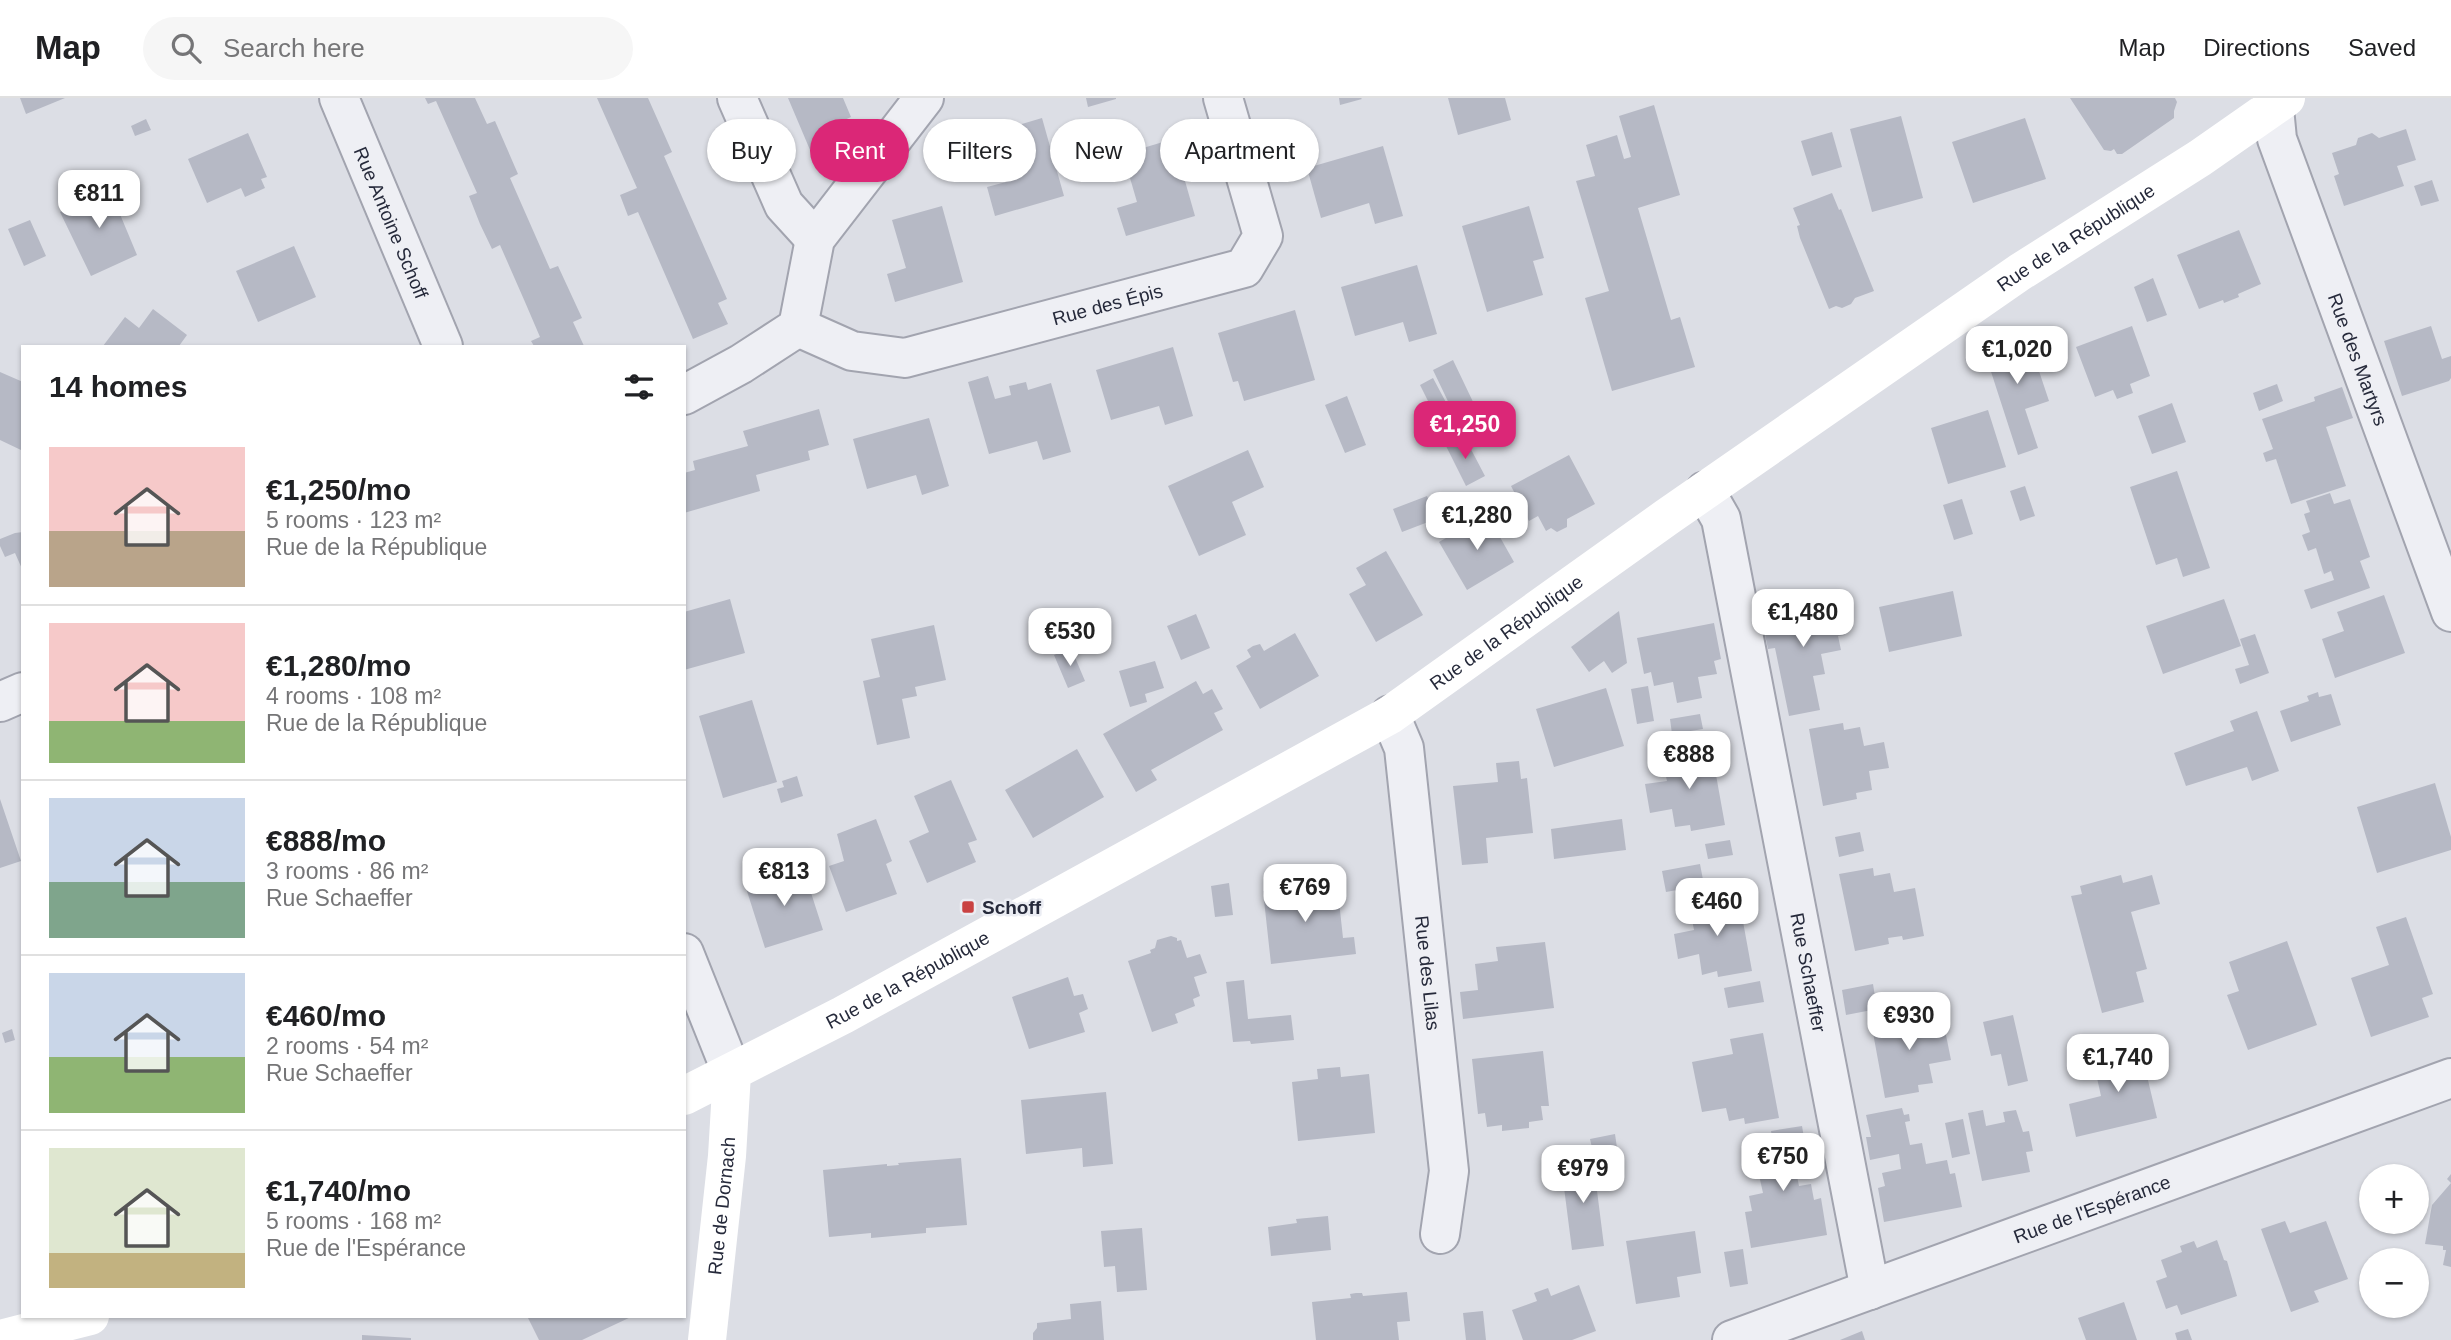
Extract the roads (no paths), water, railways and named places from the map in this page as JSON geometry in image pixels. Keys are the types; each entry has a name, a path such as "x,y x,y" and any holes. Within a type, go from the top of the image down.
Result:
{"main road":[{"name":"Rue de la République","path":"686,1095 843,1015 1390,715 2020,272 2200,158 2278,101"},
{"name":"Rue de Dornach","path":"707,1340 727,1156 732,1073"},
{"path":"0,1339 82,1318"}],"street":[{"name":"Rue Antoine Schoff","path":"339,98 443,345"},
{"path":"737,98 784,205 815,239"},
{"path":"686,394 798,327 815,239 924,98"},
{"name":"Rue des Épis","path":"798,327 852,351 905,358 1244,268 1263,236 1223,98"},
{"name":"Rue des Martyrs","path":"2278,101 2277,139 2451,612"},
{"name":"Rue Schaeffer","path":"1705,491 1721,519 1870,1290"},
{"path":"0,702 21,693"},
{"name":"Rue des Lilas","path":"1390,715 1404,748 1449,1171 1440,1234"},
{"path":"686,958 732,1073"},
{"name":"Rue de l'Espérance","path":"1732,1340 2451,1078"}],"place":[{"name":"Schoff","path":"968,907"}]}
